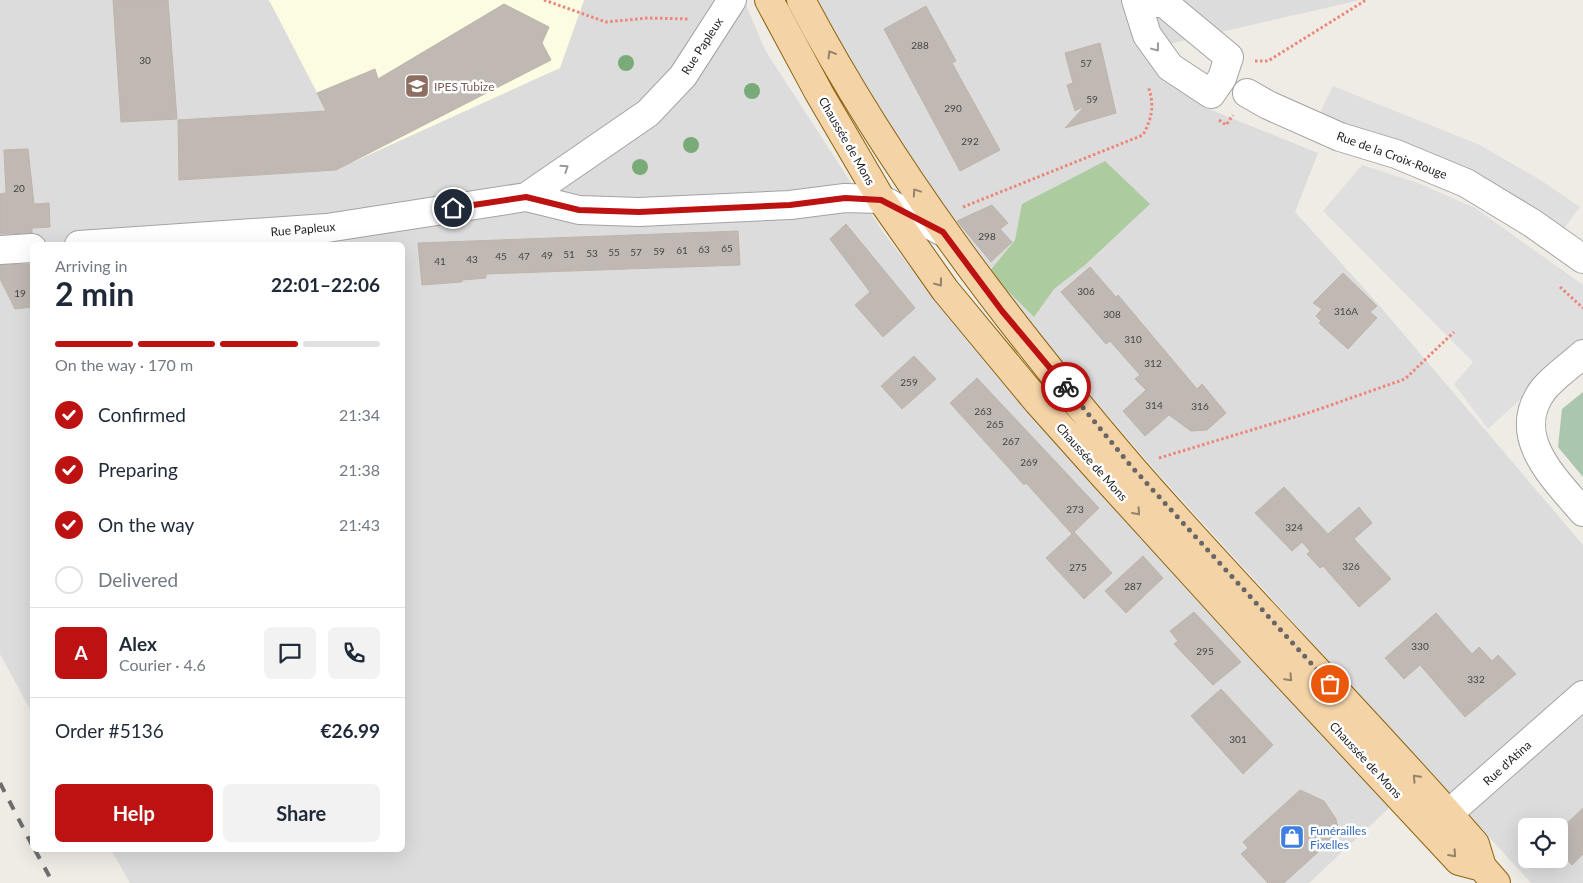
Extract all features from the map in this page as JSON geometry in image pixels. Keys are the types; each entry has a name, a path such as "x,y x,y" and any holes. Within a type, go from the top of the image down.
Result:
{"main road":[{"name":"Chaussée de Mons","path":"769,0 819,93 881,200 944,290 1037,401 1256,643 1440,822"},
{"name":"Chaussée de Mons","path":"801,0 821,37 888,148 939,226 1002,311 1131,466 1440,822 1459,861 1489,875"}],"street":[{"name":"Rue Papleux","path":"526,197 648,113 683,76 713,26 732,0"},
{"name":"Rue de la Croix-Rouge","path":"1246,92 1268,105 1340,137 1396,154 1466,184 1532,223 1583,259"},
{"name":"Rue Papleux","path":"122,242 327,228 526,197 579,210 639,212 790,205 845,198 881,200 939,226"},
{"path":"0,250 30,248"},
{"path":"1583,354 1544,389 1532,409 1530,433 1547,470 1583,512"},
{"name":"Rue d'Atina","path":"1440,822 1583,695"}],"path":[{"path":"544,0 606,22 684,17 713,26"},
{"path":"1255,61 1268,61 1366,0"},
{"path":"939,226 1143,135 1151,119 1153,99"},
{"path":"1560,287 1583,308"},
{"path":"1131,466 1311,412 1405,379 1454,332"}],"shaded area":[{"path":"0,0 744,0 765,50 883,232 958,328 1389,808 1309,883 130,883 112,852 405,852 405,242 30,242 30,709 0,654"},
{"path":"269,0 584,0 560,68 353,162"},
{"path":"818,0 1360,0 1143,50 1209,109 1318,153 1295,212 1378,304 1583,545 1583,883 1531,883 1160,476 993,283 950,221 849,58"},
{"path":"1333,86 1480,145 1542,181 1580,207 1556,239 1314,125"},
{"path":"1362,165 1418,183 1475,208 1583,285 1583,342 1488,429 1454,384 1473,362 1323,211"},
{"path":"1583,392 1583,477 1558,447 1562,409"}],"green space":[{"path":"1105,161 1150,204 1085,265 1054,289 1034,317 989,272 1015,240 1022,204"}],"building":[{"path":"113,0 168,0 177,119 121,122"},
{"name":"IPES Tubize","path":"504,4 549,27 542,43 551,60 336,170 179,180 178,120 326,111 317,93 375,69 378,79"},
{"path":"926,6 956,61 952,63 1000,150 960,171 884,29"},
{"path":"1100,43 1116,113 1065,128 1085,106 1075,111 1067,85 1073,83 1065,53"},
{"path":"28,149 34,204 49,203 50,227 32,228 32,233 0,234 0,194 6,193 4,150"},
{"path":"992,205 1008,223 1000,229 1012,242 991,262 957,221"},
{"path":"846,224 915,308 883,337 855,305 870,292 830,239"},
{"path":"738,231 740,265 486,274 486,278 422,285 418,243"},
{"path":"30,264 30,307 15,309 0,279 0,265"},
{"path":"1090,267 1116,297 1118,295 1197,389 1202,384 1226,413 1207,430 1191,431 1169,415 1145,436 1123,411 1146,390 1135,379 1140,375 1110,341 1106,344 1061,292"},
{"path":"1343,273 1377,306 1370,312 1377,318 1348,349 1319,323 1321,321 1316,316 1322,309 1313,303"},
{"path":"914,356 936,379 902,409 881,386"},
{"path":"977,378 1099,508 1074,532 1112,573 1084,599 1046,558 1072,534 1026,483 1024,485 950,403"},
{"path":"1284,487 1328,534 1359,507 1372,523 1354,539 1391,579 1359,607 1323,566 1320,568 1307,554 1310,551 1302,542 1292,551 1255,513"},
{"path":"1143,556 1163,578 1126,613 1105,591"},
{"path":"1194,612 1241,662 1213,685 1174,644 1178,641 1170,631"},
{"path":"1436,613 1472,654 1479,647 1492,661 1498,655 1516,674 1465,717 1420,665 1404,679 1385,658"},
{"path":"1221,689 1273,745 1243,774 1191,716"},
{"name":"Funérailles Fixelles","path":"1300,790 1324,801 1336,819 1339,833 1284,883 1268,883 1241,854 1248,848 1243,842"},
{"path":"1583,808 1583,854 1572,865 1568,860 1568,822"}],"railway":[{"path":"0,783 30,841"},
{"path":"36,852 53,883"}],"way so far":[{"path":"1066,387 1131,466 1330,684"}],"place":[{"name":"IPES Tubize","path":"417,86"},
{"name":"Funérailles Fixelles","path":"1292,837"}],"route":[{"path":"453,208 526,197 579,210 639,212 790,205 845,198 881,200 943,232 1002,311 1066,387"}]}
